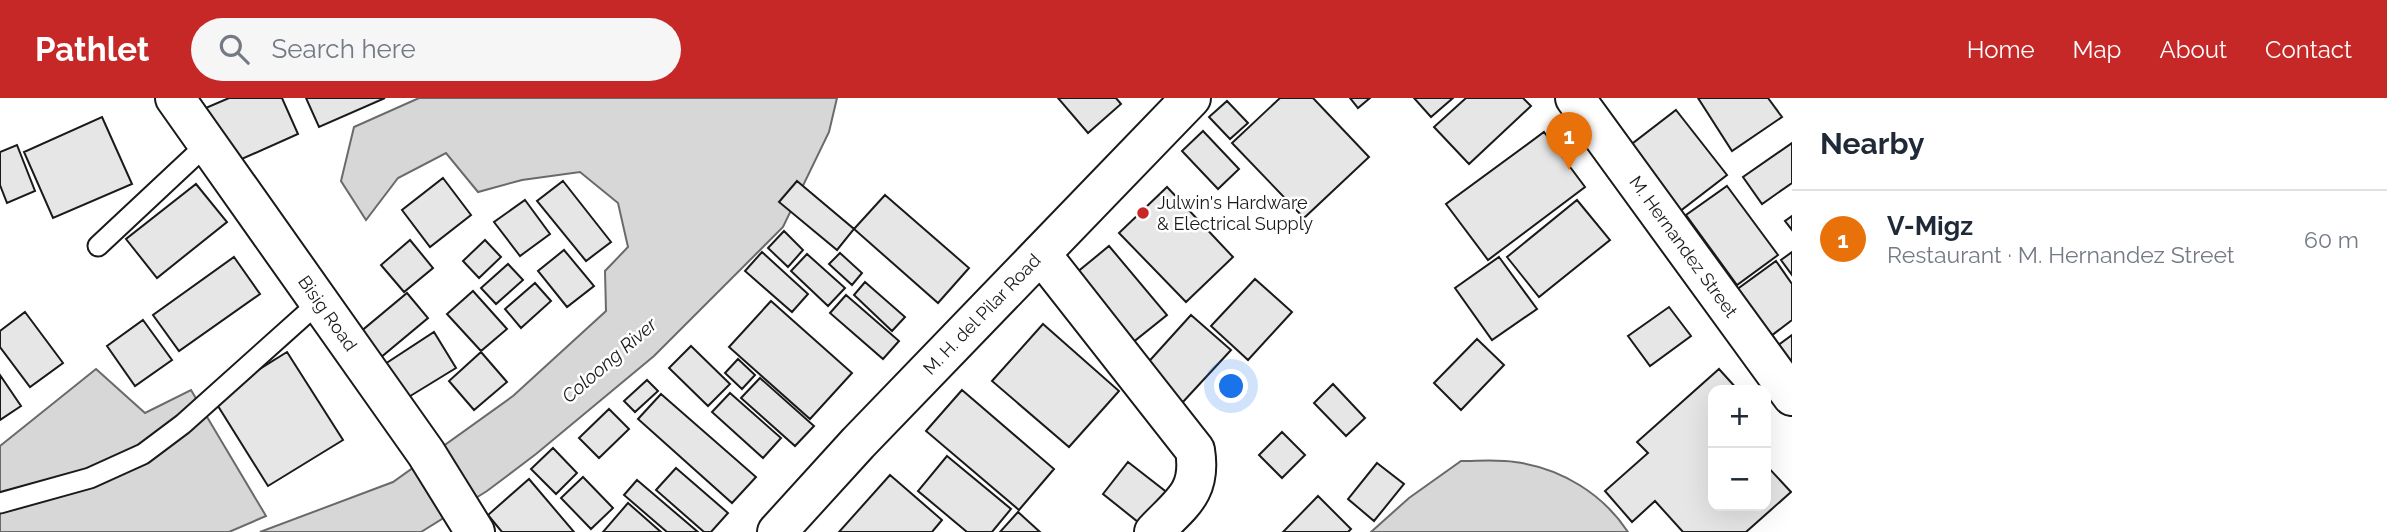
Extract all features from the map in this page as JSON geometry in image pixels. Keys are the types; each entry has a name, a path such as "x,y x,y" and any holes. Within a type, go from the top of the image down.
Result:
{"street":[{"name":"Bisig Road","path":"175,98 426,453 471,524"},
{"name":"M. H. del Pilar Road","path":"777,532 858,443 1191,98"},
{"name":"M. Hernandez Street","path":"1575,98 1792,397"},
{"path":"1041,254 1195,450 1199,472 1190,494 1154,532"}],"lane":[{"path":"98,246 206,145"},
{"path":"0,503 90,478 143,454 183,424 318,303"}],"water":[{"name":"Coloong River","path":"419,98 837,98 829,132 783,227 654,356 487,491 421,532 260,532 393,482 513,396 606,311 605,271 628,247 618,203 580,172 522,180 478,192 446,153 398,178 366,220 341,181 354,127"},
{"path":"96,369 145,413 191,390 266,516 229,532 0,532 0,446"},
{"path":"1461,461 1515,462 1549,470 1593,495 1618,518 1628,532 1371,532 1409,498"}],"building":[{"path":"229,98 282,98 298,134 226,166 201,110"},
{"path":"306,98 385,98 319,127"},
{"path":"1058,98 1116,98 1121,104 1088,133"},
{"path":"1280,98 1313,98 1369,157 1304,218 1232,143"},
{"path":"1350,98 1370,98 1358,108"},
{"path":"1414,98 1453,98 1431,117"},
{"path":"1466,98 1523,98 1531,106 1469,164 1434,127"},
{"path":"1698,98 1768,98 1782,117 1732,151"},
{"path":"1227,101 1248,123 1230,139 1209,117"},
{"path":"1676,110 1727,175 1675,215 1624,150"},
{"path":"102,117 132,184 53,218 24,152"},
{"path":"1203,131 1239,169 1218,189 1182,151"},
{"path":"1544,132 1585,187 1488,260 1446,204"},
{"path":"1792,143 1792,183 1762,204 1743,177"},
{"path":"17,145 35,191 7,203 0,185 0,152"},
{"path":"443,178 471,215 430,247 402,210"},
{"path":"563,181 611,242 586,261 537,201"},
{"path":"797,181 854,229 837,250 779,202"},
{"path":"196,184 227,222 157,278 126,239"},
{"path":"1727,186 1778,255 1737,285 1686,215"},
{"path":"1167,187 1233,257 1186,302 1119,233"},
{"path":"885,195 969,268 938,303 854,229"},
{"path":"525,200 550,234 520,256 494,222"},
{"path":"1577,200 1610,240 1539,297 1507,257"},
{"path":"1792,216 1792,230 1785,221"},
{"path":"784,231 803,250 788,267 768,248"},
{"path":"410,240 433,268 404,292 381,265"},
{"path":"485,240 501,257 479,278 463,261"},
{"path":"1109,246 1167,315 1127,347 1070,278"},
{"path":"564,250 594,286 567,307 538,271"},
{"path":"762,252 808,294 792,312 745,271"},
{"path":"1792,252 1792,275 1781,260"},
{"path":"840,253 862,273 852,285 829,264"},
{"path":"807,254 845,288 828,306 791,271"},
{"path":"234,257 260,294 179,351 153,315"},
{"path":"1499,257 1537,309 1492,340 1455,288"},
{"path":"1776,261 1792,284 1792,320 1767,339 1732,293"},
{"path":"508,264 523,280 496,304 481,288"},
{"path":"1255,279 1292,312 1248,360 1211,326"},
{"path":"865,282 905,317 892,331 854,295"},
{"path":"535,283 551,301 521,328 505,309"},
{"path":"473,291 507,329 481,351 447,314"},
{"path":"407,293 428,318 374,363 353,338"},
{"path":"846,295 899,341 883,359 830,313"},
{"path":"771,301 852,373 810,419 729,347"},
{"path":"1669,307 1691,336 1650,366 1628,336"},
{"path":"25,312 63,363 30,387 0,347 0,331"},
{"path":"1191,315 1231,350 1182,403 1143,368"},
{"path":"143,320 172,360 135,386 107,346"},
{"path":"1043,324 1119,391 1069,447 992,381"},
{"path":"434,332 456,368 407,398 385,364"},
{"path":"1792,335 1792,368 1777,346"},
{"path":"1477,339 1504,365 1461,410 1434,383"},
{"path":"691,346 730,384 708,406 669,368"},
{"path":"287,352 343,440 268,486 213,398"},
{"path":"481,352 507,382 474,410 449,381"},
{"path":"738,359 755,375 742,389 725,373"},
{"path":"1719,369 1733,385 1708,385 1708,511 1770,511 1746,532 1683,532 1655,501 1632,522 1605,491 1648,453 1637,442"},
{"path":"0,375 21,406 0,420"},
{"path":"760,378 814,426 795,446 741,398"},
{"path":"647,380 658,391 635,412 624,401"},
{"path":"1333,384 1365,418 1346,436 1314,403"},
{"path":"962,390 1054,469 1019,510 926,431"},
{"path":"730,393 781,438 763,458 712,412"},
{"path":"661,394 756,477 732,503 638,419"},
{"path":"609,409 629,429 599,458 579,438"},
{"path":"1282,432 1305,455 1282,478 1259,455"},
{"path":"553,448 577,473 556,494 531,469"},
{"path":"947,456 1011,509 992,532 967,532 918,491"},
{"path":"1128,462 1169,494 1143,526 1103,494"},
{"path":"1377,463 1404,484 1374,521 1348,499"},
{"path":"676,468 728,513 711,532 704,532 656,490"},
{"path":"1771,470 1791,492 1771,510"},
{"path":"890,475 942,520 932,532 839,532"},
{"path":"583,477 613,508 591,529 561,498"},
{"path":"529,479 574,532 502,532 488,515"},
{"path":"637,480 698,532 667,532 624,495"},
{"path":"1318,496 1351,529 1348,532 1283,532"},
{"path":"628,503 661,532 603,532"},
{"path":"1018,512 1040,532 1000,532"}],"place":[{"name":"V-Migz","path":"1569,170"},
{"name":"Julwin's Hardware & Electrical Supply","path":"1143,213"}]}
